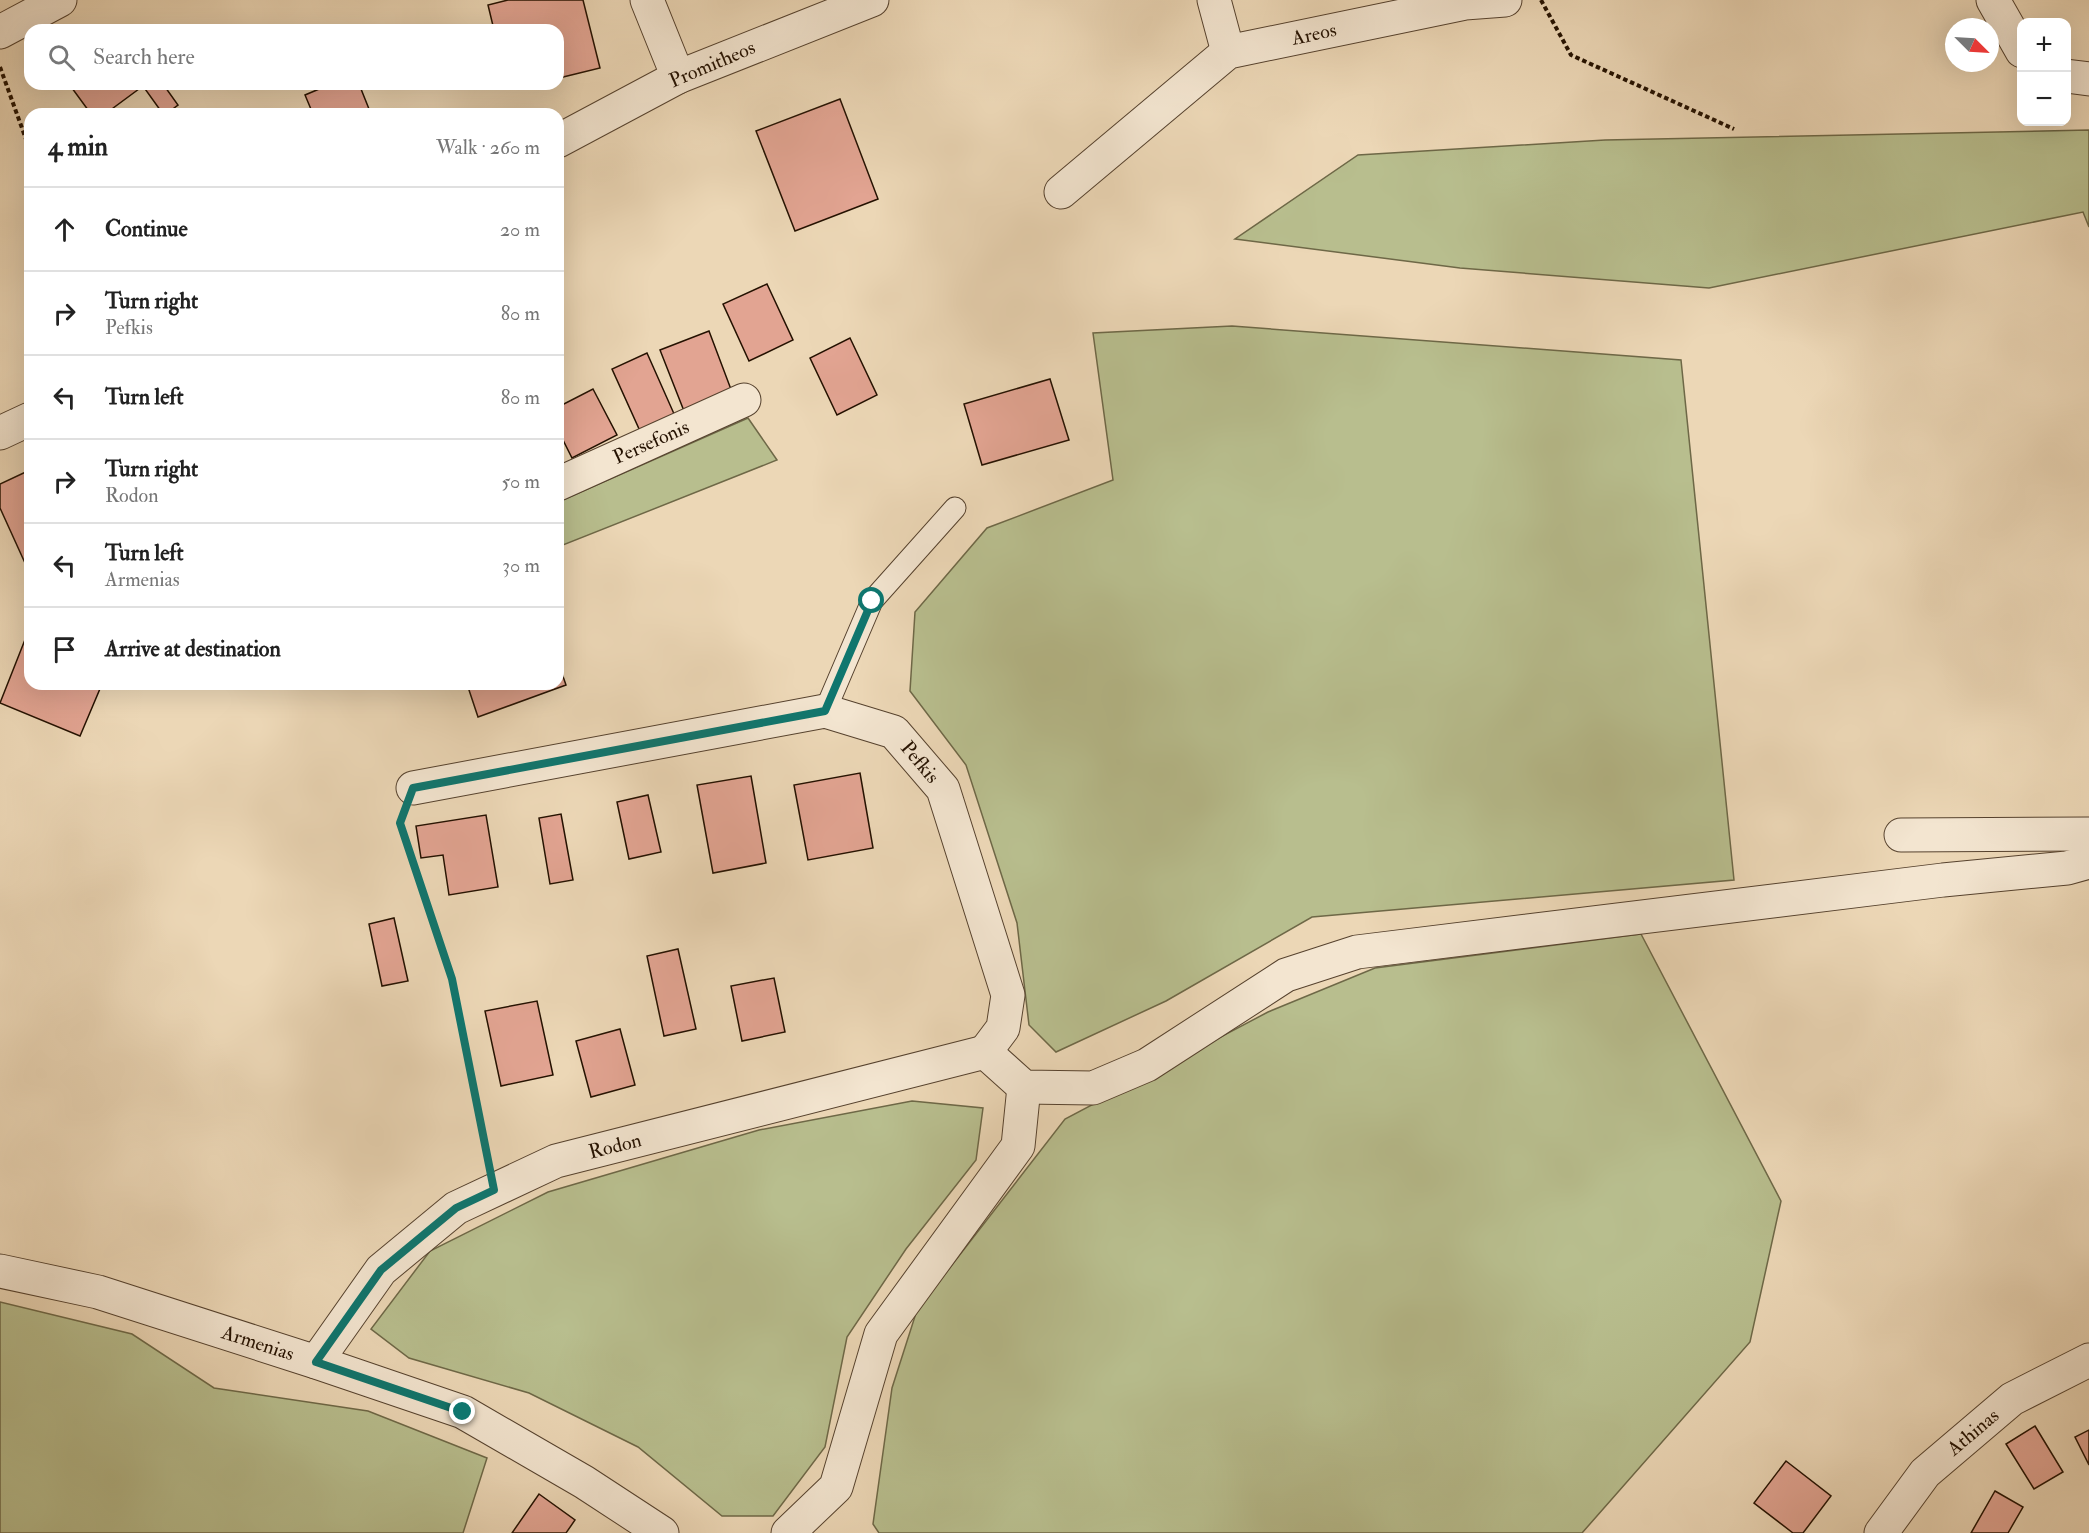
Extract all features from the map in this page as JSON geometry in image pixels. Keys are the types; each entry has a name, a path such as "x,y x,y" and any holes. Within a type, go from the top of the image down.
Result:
{"street":[{"path":"0,32 60,0"},
{"path":"647,0 678,77"},
{"name":"Promitheos","path":"564,138 678,77 872,0"},
{"path":"1214,0 1228,52"},
{"name":"Areos","path":"1061,192 1228,52 1465,3 1505,0"},
{"path":"1993,0 2017,42"},
{"path":"2071,77 2089,79"},
{"name":"Persefonis","path":"564,481 744,400"},
{"path":"0,433 24,422"},
{"name":"Pefkis","path":"413,788 825,711 894,732 943,789 1008,995 1003,1028 985,1052"},
{"path":"1901,836 2089,834"},
{"path":"985,1052 1024,1087 1093,1088 1147,1065 1286,975 1357,952 1931,881 2067,868 2089,862"},
{"name":"Rodon","path":"316,1362 381,1270 456,1208 556,1161 985,1052"},
{"path":"788,1533 836,1487 881,1334 1018,1146 1024,1087"},
{"name":"Armenias","path":"1,1268 98,1293 316,1362 463,1412 584,1482 662,1533"},
{"name":"Athinas","path":"1881,1533 1925,1473 2012,1399 2089,1360"}],"lane":[{"path":"825,711 872,601 955,508"}],"path":[{"path":"1542,0 1571,55 1734,129"},
{"path":"0,67 24,134"},
{"path":"413,788 400,823 452,979 494,1190"}],"green space":[{"path":"2089,130 2089,227 2083,212 1709,288 1460,268 1235,239 1358,155 1605,140"},
{"path":"1232,326 1681,360 1734,880 1312,917 1166,1001 1056,1052 1029,1025 1017,923 966,765 910,691 915,612 987,528 1113,480 1093,333"},
{"path":"748,418 777,460 564,545 564,499"},
{"path":"1641,934 1781,1201 1750,1342 1582,1533 879,1533 873,1524 892,1388 917,1310 1065,1119 1268,1012 1375,968"},
{"path":"912,1101 983,1108 976,1160 906,1249 847,1337 825,1447 773,1516 722,1516 638,1447 529,1393 409,1358 371,1329 430,1251 548,1192 759,1130"},
{"path":"0,1302 132,1334 214,1388 368,1411 487,1458 463,1533 0,1533"}],"building":[{"path":"508,0 583,0 600,68 564,77 564,24 493,24 488,5"},
{"path":"73,90 138,90 113,108 87,108"},
{"path":"146,90 167,90 178,105 174,108 159,108"},
{"path":"317,90 361,90 369,108 310,108 305,95"},
{"path":"840,99 878,199 795,231 756,131"},
{"path":"767,284 793,340 749,361 723,304"},
{"path":"709,331 732,392 684,411 660,350"},
{"path":"850,338 877,395 837,415 810,358"},
{"path":"647,353 675,416 640,431 612,369"},
{"path":"1050,379 1069,440 982,465 964,404"},
{"path":"593,389 617,435 572,458 564,442 564,404"},
{"path":"24,473 24,561 0,508 0,484"},
{"path":"24,642 24,690 99,690 80,736 0,703"},
{"path":"469,690 552,690 478,717"},
{"path":"860,773 873,848 808,860 794,785"},
{"path":"751,776 766,863 713,873 697,785"},
{"path":"648,795 661,852 629,859 617,802"},
{"path":"561,814 573,880 550,884 539,818"},
{"path":"486,815 498,887 449,895 443,855 421,858 416,826"},
{"path":"394,918 408,981 382,986 369,924"},
{"path":"678,949 696,1029 664,1036 647,956"},
{"path":"774,978 785,1032 742,1041 731,986"},
{"path":"537,1001 553,1075 501,1086 485,1011"},
{"path":"620,1029 635,1085 591,1097 576,1041"},
{"path":"2035,1426 2063,1472 2034,1489 2006,1444"},
{"path":"2089,1430 2089,1465 2075,1437"},
{"path":"1786,1461 1831,1496 1803,1533 1793,1533 1754,1503"},
{"path":"1995,1491 2023,1507 2008,1533 1971,1533"},
{"path":"539,1494 575,1520 566,1533 512,1533"}],"route":[{"path":"463,1412 316,1362 381,1270 456,1208 494,1190 452,979 400,823 413,788 825,711 872,601"}]}
